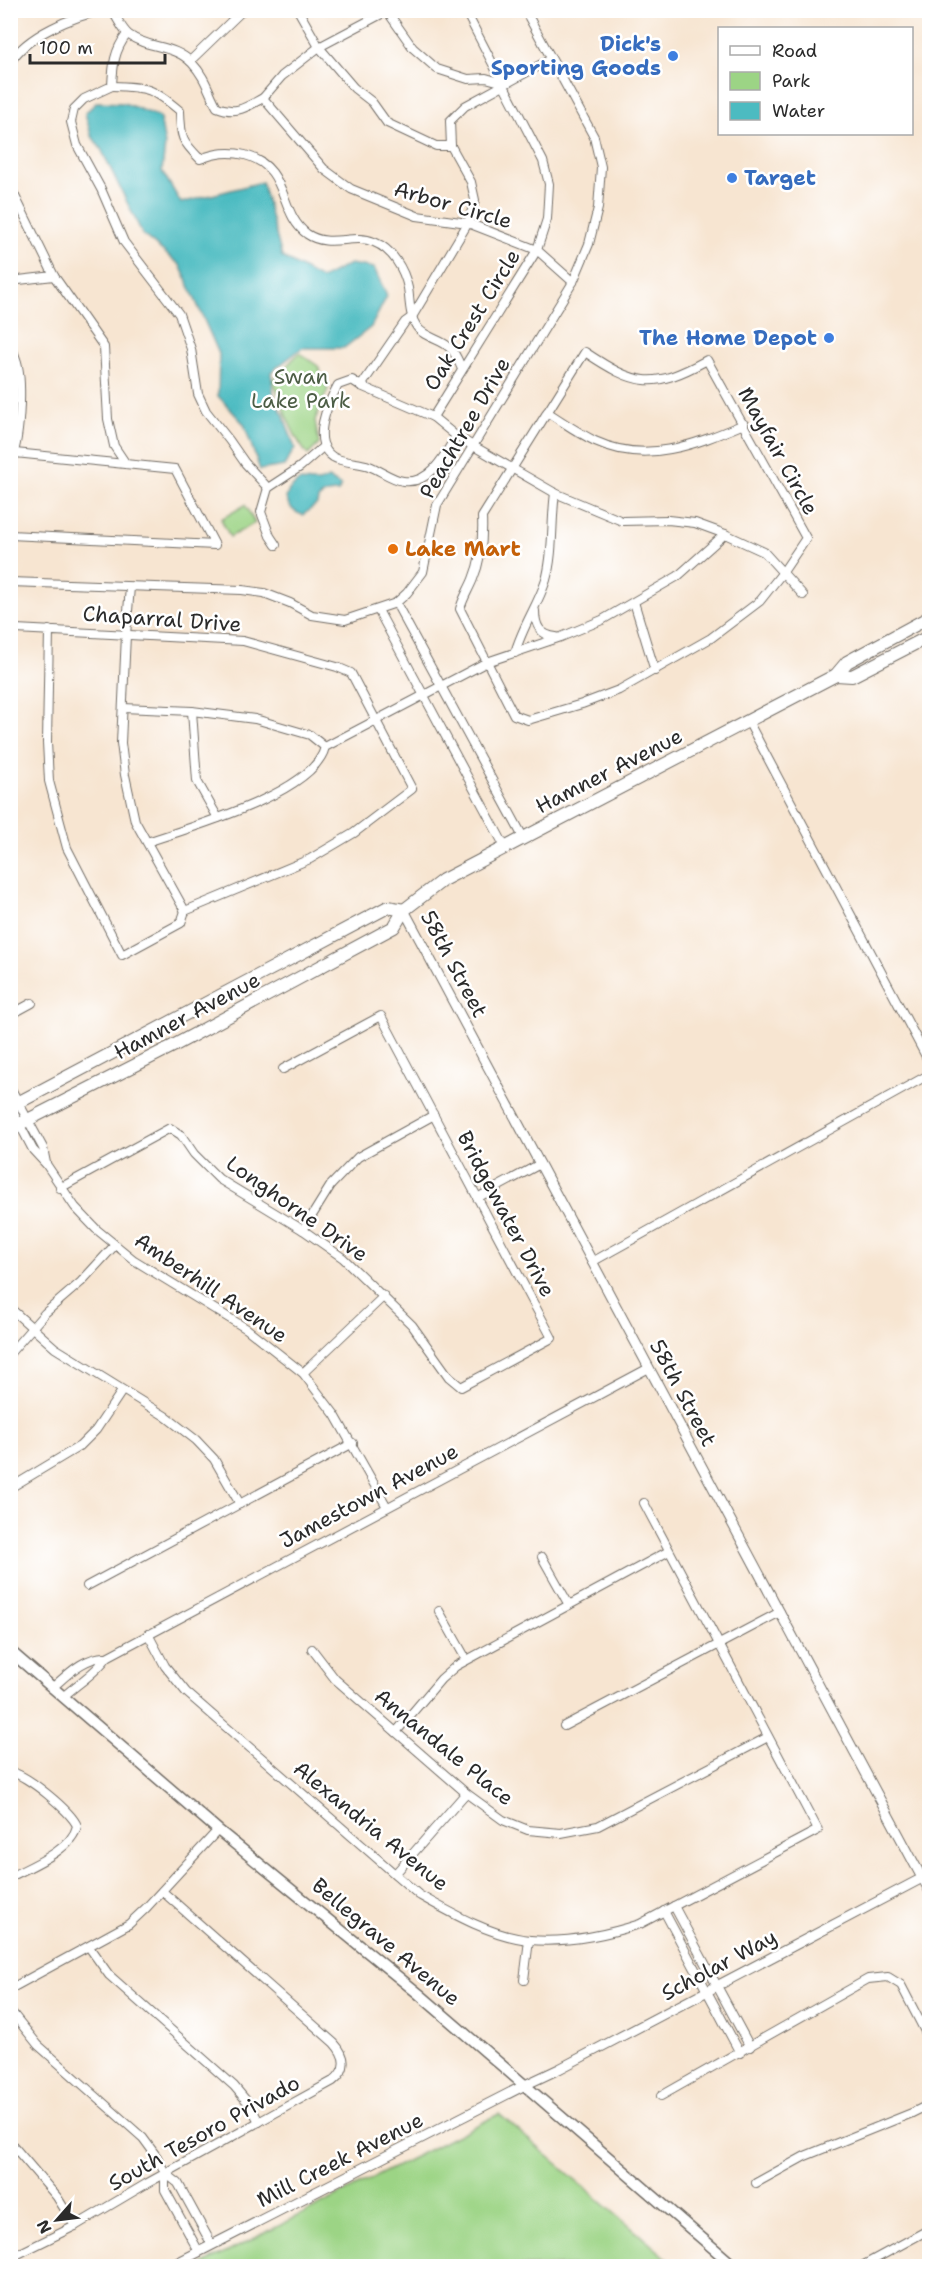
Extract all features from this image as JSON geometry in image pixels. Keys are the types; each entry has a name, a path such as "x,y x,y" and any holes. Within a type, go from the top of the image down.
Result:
{"main road":[{"path":"865,669 875,656 924,630 930,618"},
{"name":"Hamner Avenue","path":"20,1125 394,927 404,910 443,880 836,675 847,662 930,618"},
{"name":"Hamner Avenue","path":"836,675 852,676 930,636"},
{"name":"Hamner Avenue","path":"13,1106 388,908 404,910"},
{"name":"Bellegrave Avenue","path":"10,1651 218,1830 419,1994 734,2266"}],"street":[{"path":"11,60 32,41 56,25 83,14 104,10 117,11 127,34 169,48 190,62 211,90 217,107 226,111 236,111 263,98 282,76 319,47 388,11 413,48 437,69 468,79 486,78 504,83"},
{"path":"190,62 243,10"},
{"path":"298,10 319,47 354,88 372,102 387,123 436,146 451,146"},
{"name":"Oak Crest Circle","path":"433,417 537,250 547,219 549,184 543,160 465,10"},
{"name":"Peachtree Drive","path":"10,582 242,590 264,593 312,615 345,620 396,603 407,593 423,572 437,505 573,282 589,244 598,208 600,167 594,137 525,10"},
{"path":"112,86 113,58 127,34"},
{"path":"361,386 405,322 412,317 468,223 474,200 471,182 451,146 450,121 465,106 551,59"},
{"path":"268,488 246,465 206,411 198,394 191,349 179,314 124,242 101,189 77,145 71,122 74,109 84,99 112,86 144,87 162,96 180,111 184,143 200,159 217,153 238,153 261,159 278,180 296,221 305,232 315,239 325,241 372,240 395,256 407,285 412,317 418,329 451,348 462,369"},
{"name":"Arbor Circle","path":"263,98 324,170 351,189 417,216 468,223 537,250 573,282"},
{"path":"10,186 54,276 104,347 108,419 114,446 126,464"},
{"path":"10,207 20,207"},
{"path":"10,281 54,276"},
{"path":"10,344 18,364 19,408 15,453 10,462"},
{"name":"Mayfair Circle","path":"547,412 585,352 613,371 645,382 678,376 707,360 806,538 783,572"},
{"path":"456,436 432,472 405,481 369,466 332,456 324,446 323,425 331,398 338,385 352,381 433,417 456,436 555,493 622,521 668,520 694,523 764,552 802,595"},
{"path":"744,424 696,444 669,451 622,450 596,442 547,412 482,517 483,535 479,556 473,579 464,595 460,609 514,715 528,720 619,690 655,671 711,638 760,601 783,572"},
{"path":"276,545 261,512 268,488 300,467 324,446"},
{"path":"10,535 215,545 176,469 15,453"},
{"path":"515,653 546,581 551,558 551,519 555,493"},
{"path":"325,747 487,662 561,637 602,620 678,576 725,534"},
{"path":"50,630 47,741 49,781 67,848 122,955 181,923 185,912 135,821 125,776 121,743 130,587"},
{"path":"634,602 655,671"},
{"path":"396,603 524,837"},
{"path":"535,608 535,623 543,633 547,636 561,637"},
{"path":"378,610 505,847"},
{"name":"Chaparral Drive","path":"16,629 243,641 351,673 411,789 354,833 310,859 185,912"},
{"path":"123,708 192,711 255,719 310,735 325,747"},
{"path":"192,711 197,781 218,818"},
{"path":"748,721 930,1064"},
{"path":"147,842 218,818 295,783 323,758 325,747"},
{"name":"58th Street","path":"404,910 780,1612 926,1876 930,1893"},
{"path":"10,1015 32,1003"},
{"name":"Bridgewater Drive","path":"283,1069 381,1016 552,1338 461,1387"},
{"path":"592,1262 930,1074"},
{"name":"Amberhill Avenue","path":"10,1087 13,1106 33,1150 46,1164 60,1188 75,1207 115,1245 177,1288 247,1329 303,1373 319,1392 353,1443 387,1507"},
{"path":"303,1230 331,1185 358,1157 434,1115"},
{"name":"Longhorne Drive","path":"60,1188 171,1128 181,1135 194,1154 219,1179 303,1230 343,1258 412,1325 448,1377 461,1387"},
{"path":"477,1198 540,1164"},
{"path":"10,1353 58,1301 81,1282 115,1245"},
{"path":"303,1373 384,1296"},
{"path":"10,1308 62,1353 165,1416 196,1440 214,1459 240,1504"},
{"name":"Jamestown Avenue","path":"63,1697 82,1679 102,1665 107,1657 649,1368"},
{"path":"10,1488 81,1446 96,1430 122,1391"},
{"path":"87,1586 353,1443"},
{"path":"644,1503 768,1737"},
{"path":"396,1732 441,1679 466,1659 669,1551"},
{"path":"542,1557 569,1605"},
{"path":"439,1611 466,1659"},
{"path":"564,1726 780,1612"},
{"name":"Alexandria Avenue","path":"148,1634 165,1666 186,1692 394,1874 419,1894 449,1912 489,1930 529,1940 566,1939 612,1933 640,1924 818,1830 768,1737"},
{"name":"Annandale Place","path":"312,1649 335,1679 486,1809 516,1826 544,1832 584,1830 611,1821 768,1737"},
{"name":"Jamestown Avenue","path":"52,1688 72,1670 96,1657 107,1657"},
{"path":"10,1877 64,1846 73,1837 77,1826 68,1812 13,1772"},
{"path":"394,1874 466,1793"},
{"path":"10,1989 129,1924 218,1830"},
{"name":"Scholar Way","path":"525,2085 926,1876"},
{"name":"South Tesoro Privado","path":"10,2258 75,2226 333,2081 340,2074 344,2064 341,2053 334,2043 162,1891"},
{"path":"674,1906 750,2047"},
{"path":"664,1911 740,2053"},
{"path":"525,1980 529,1940"},
{"path":"89,1947 109,1975 234,2086 250,2105 260,2122"},
{"path":"661,2096 868,1979 888,1977 901,1985 930,2041"},
{"path":"10,2010 38,2045 143,2138 157,2157 165,2174 165,2190 199,2252"},
{"name":"Mill Creek Avenue","path":"171,2266 525,2085"},
{"path":"756,2183 805,2157 930,2104"},
{"path":"10,2142 57,2197 75,2226"},
{"path":"165,2174 178,2183 212,2246"},
{"path":"862,2266 930,2229"}],"green space":[{"name":"Swan Lake Park","path":"299,353 318,366 328,389 315,420 319,444 308,455 292,428 273,380"},
{"path":"245,505 255,523 230,537 221,519"},
{"path":"499,2114 676,2266 200,2266"}],"water":[{"path":"97,102 124,103 160,117 165,145 162,171 181,203 262,182 282,257 321,279 350,264 374,268 387,296 371,327 344,348 302,348 271,372 274,399 283,414 295,448 284,466 260,470 244,424 218,396 219,354 180,265 143,235 101,149 91,135 85,113"},
{"path":"328,478 341,486 338,492 323,495 318,499 317,504 303,515 290,507 286,498 289,490 299,481 318,482"}],"place":[{"name":"Dick's Sporting Goods","path":"673,56"},
{"name":"Target","path":"732,178"},
{"name":"The Home Depot","path":"829,338"},
{"name":"Lake Mart","path":"393,549"}]}
